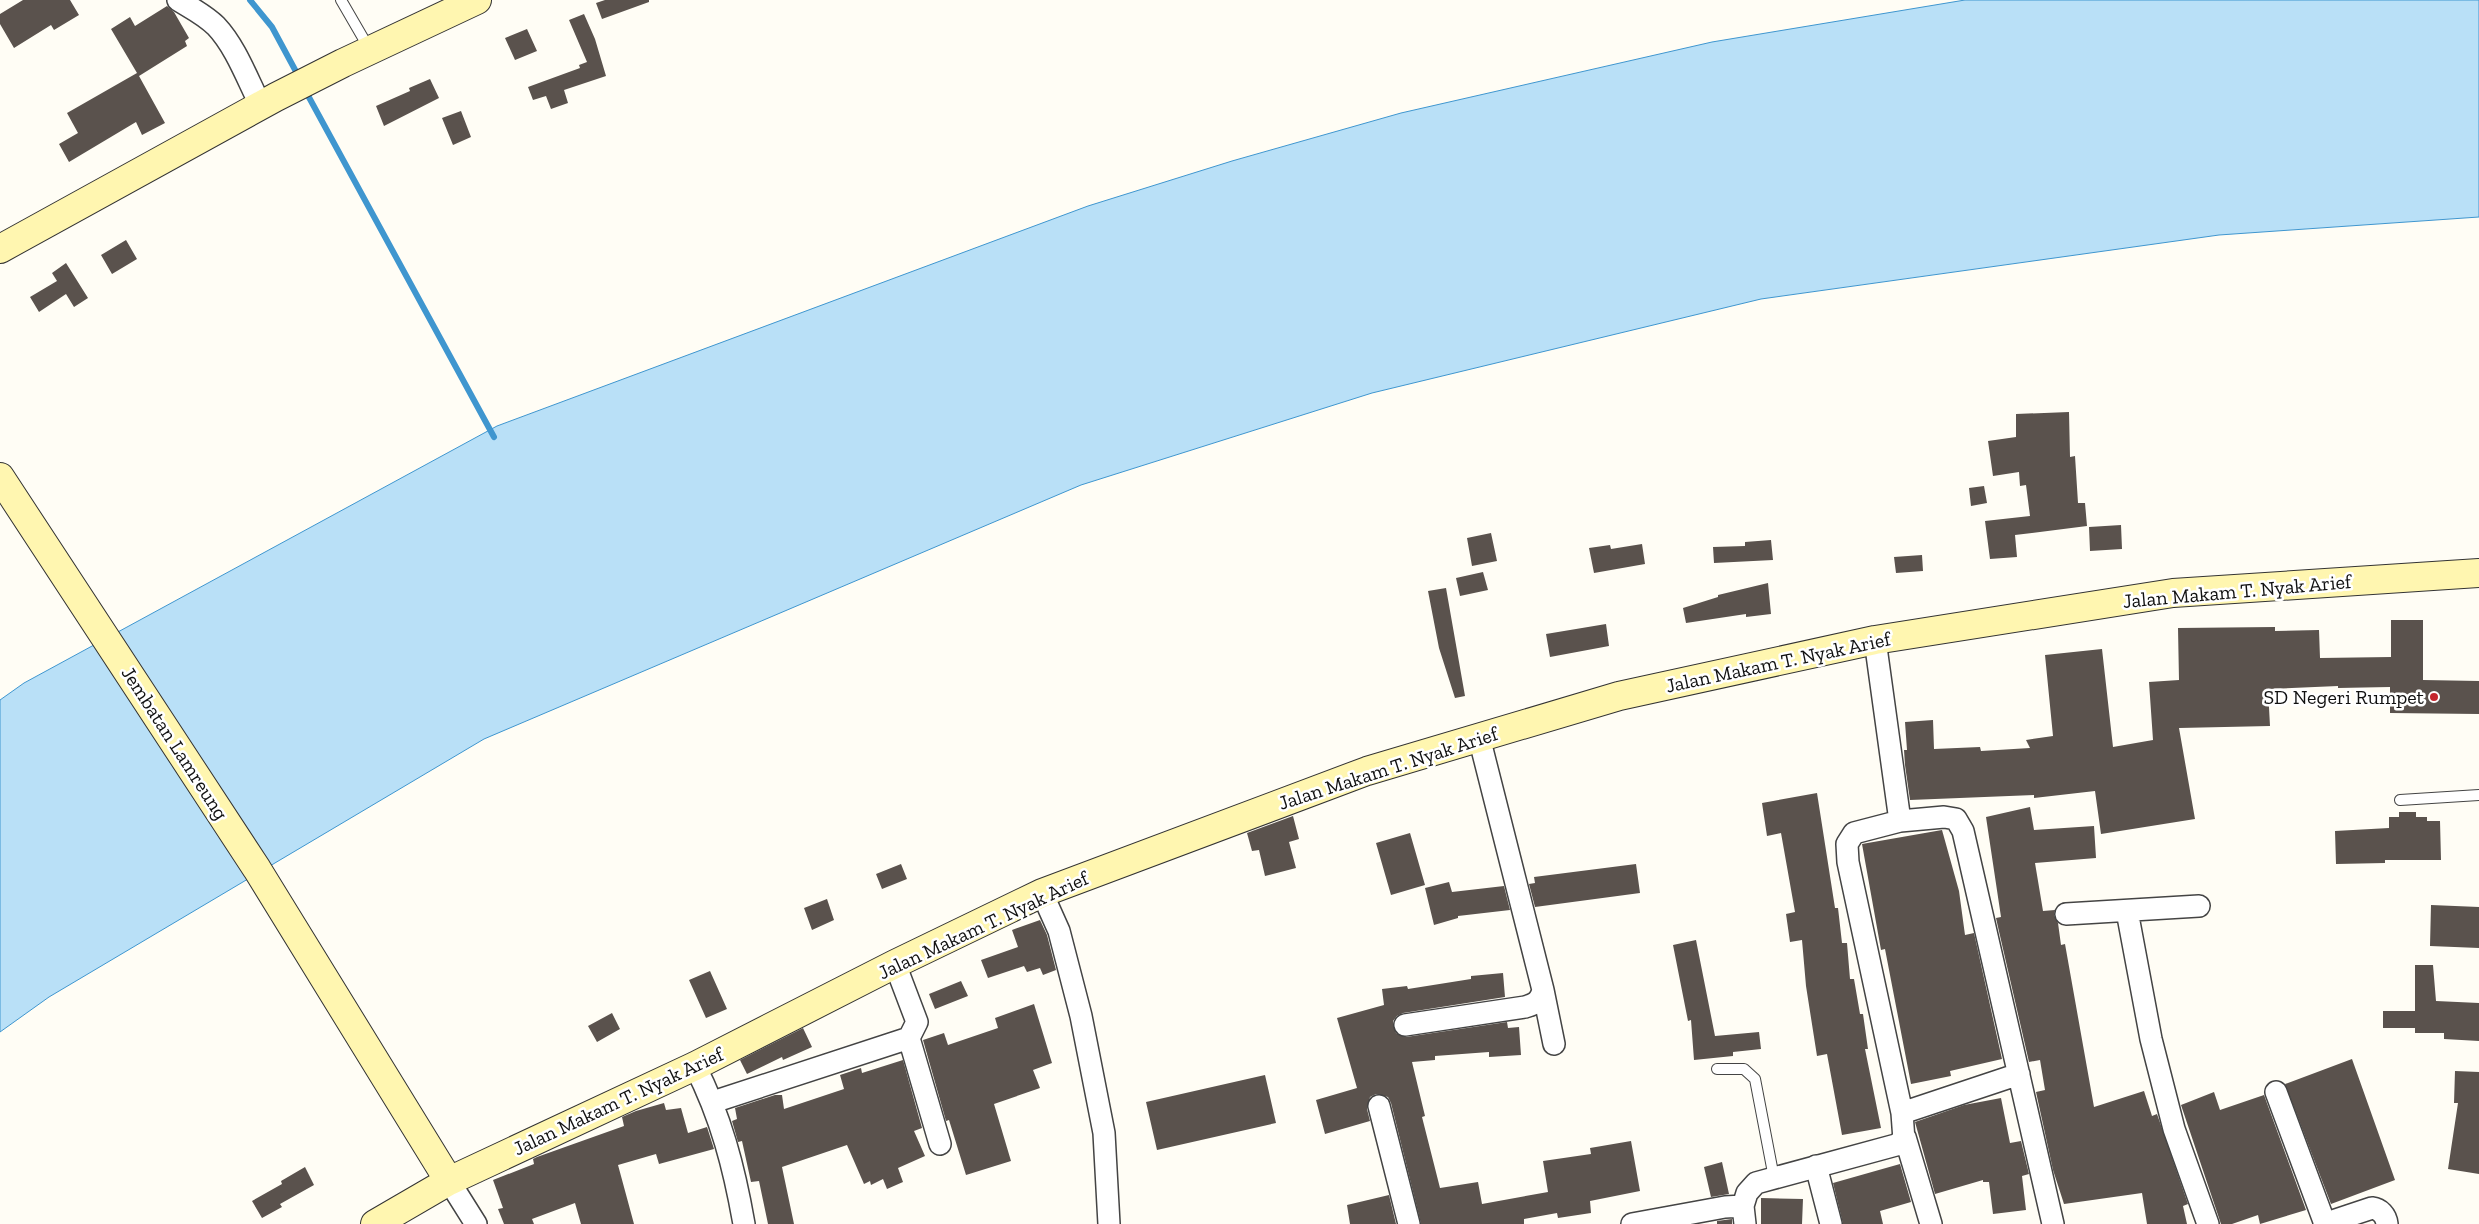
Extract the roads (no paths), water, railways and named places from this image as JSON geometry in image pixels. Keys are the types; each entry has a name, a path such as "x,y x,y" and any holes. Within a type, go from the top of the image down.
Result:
{"street":[{"path":"178,0 197,11 217,27 269,102"},
{"path":"0,249 269,102 463,3"},
{"name":"Jembatan Lamreung","path":"0,476 257,869 449,1181"},
{"name":"Jalan Makam T. Nyak Arief","path":"375,1224 449,1181 695,1066 895,964 1042,894 1367,771 1619,696 1875,640 2173,593 2479,573"},
{"path":"1875,640 1900,821"},
{"path":"1479,737 1543,990 1554,1044"},
{"path":"1931,1224 1905,1137 1902,1113 1848,862 1847,844 1854,833 1900,821 1944,817 1956,819 1963,831 2053,1224"},
{"path":"1042,894 1059,930 1081,1016 1104,1133 1109,1224"},
{"path":"2066,914 2199,906"},
{"path":"2127,910 2151,1039 2174,1129 2208,1224"},
{"path":"895,964 917,1022 909,1038 940,1144"},
{"path":"1405,1025 1525,1007 1534,1004 1540,999 1543,990"},
{"path":"713,1102 909,1038"},
{"path":"695,1066 713,1102 735,1172 744,1224"},
{"path":"1902,1113 2019,1074"},
{"path":"2276,1092 2325,1224 2372,1208 2378,1209 2383,1214 2386,1224"},
{"path":"1379,1106 1409,1224"},
{"path":"1632,1224 1725,1207 1744,1215 1750,1188 1756,1183 1896,1145 1904,1140 1905,1137"},
{"path":"1816,1166 1831,1224"},
{"path":"449,1181 476,1224"}],"lane":[{"path":"340,0 371,50"},
{"path":"2400,800 2479,795"},
{"path":"1717,1069 1744,1069 1755,1079 1774,1178"}],"water":[{"path":"1965,0 2479,0 2479,217 2219,235 1761,299 1372,393 1081,485 484,739 49,997 0,1032 0,700 24,683 497,426 1088,206 1232,161 1401,113 1712,42"}],"waterway":[{"path":"250,0 272,27 300,79"},
{"path":"305,90 494,437"}],"place":[{"name":"SD Negeri Rumpet","path":"2434,697"}]}
